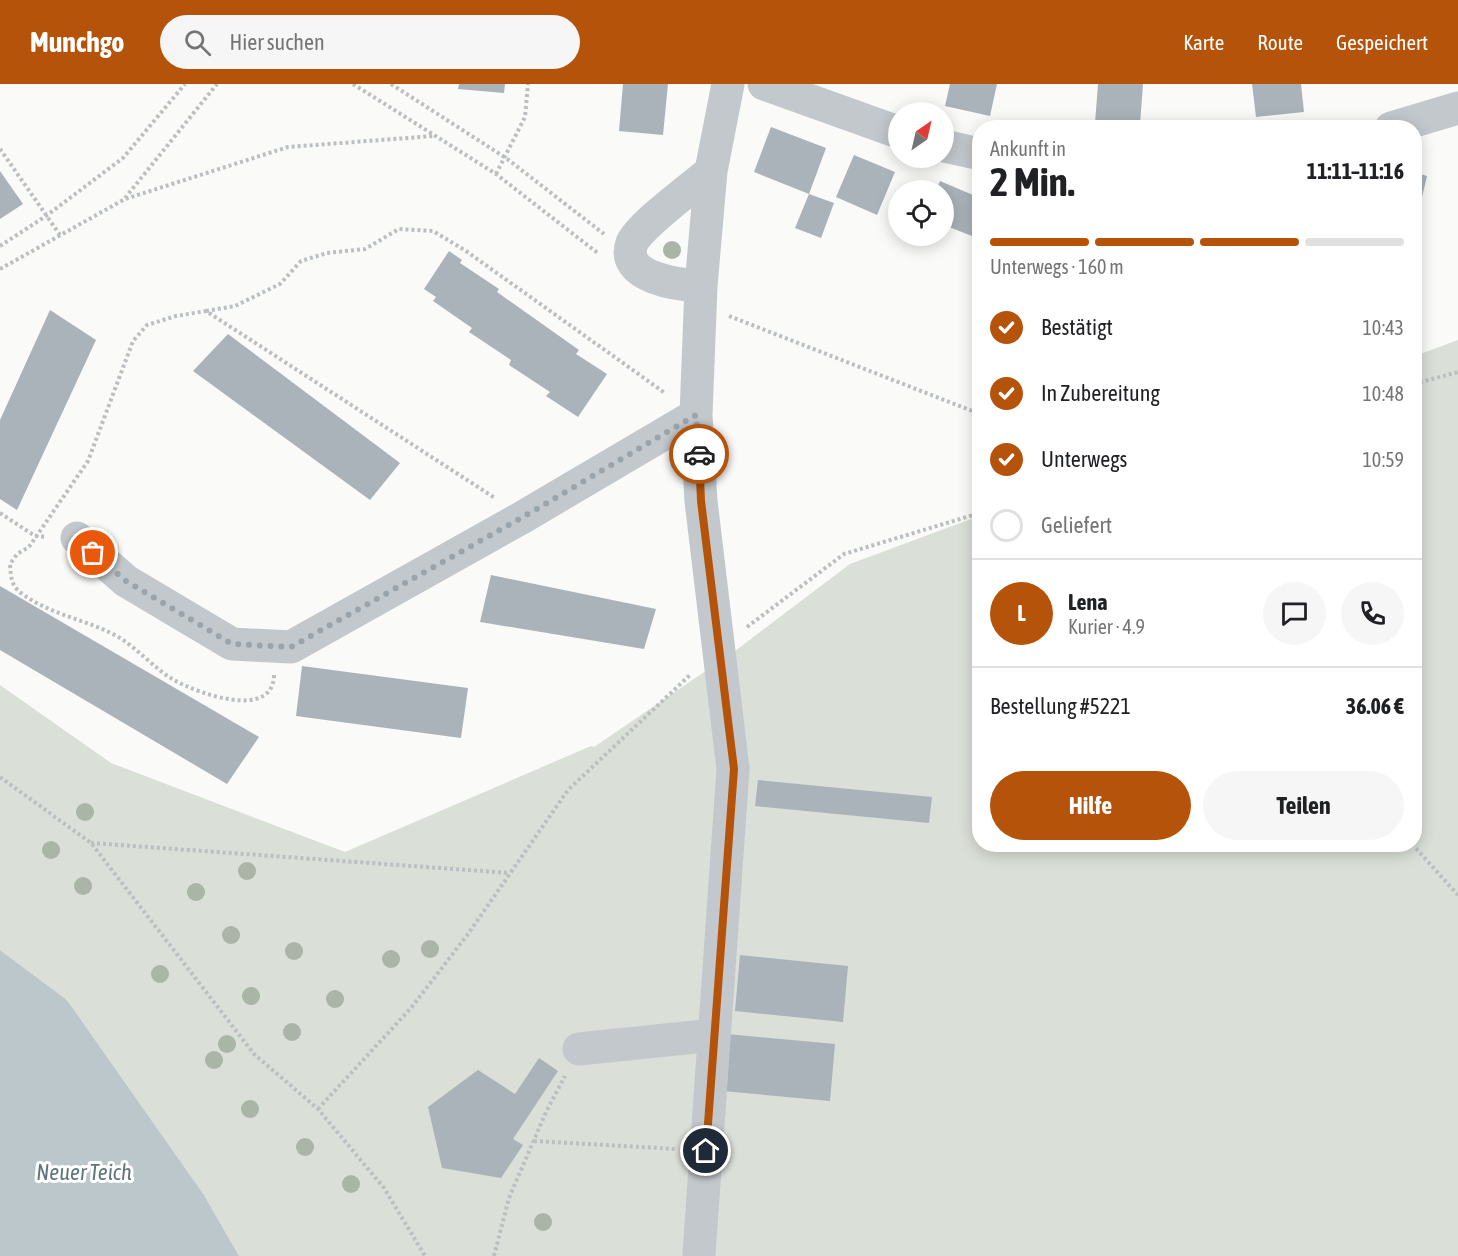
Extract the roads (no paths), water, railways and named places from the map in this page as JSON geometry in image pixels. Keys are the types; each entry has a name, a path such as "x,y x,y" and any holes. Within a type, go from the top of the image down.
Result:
{"street":[{"path":"699,1254 734,769 701,501 696,415 700,296 711,171 728,84"},
{"path":"764,84 888,128"},
{"path":"1418,120 1458,108"},
{"path":"954,148 972,152"},
{"path":"700,296 643,272 633,260 618,252 711,171"},
{"path":"77,538 126,581 232,644 291,647 523,517 696,415"},
{"path":"579,1049 714,1035"}],"water":[{"name":"Neuer Teich","path":"0,950 67,1000 204,1195 239,1256 0,1256"}]}
